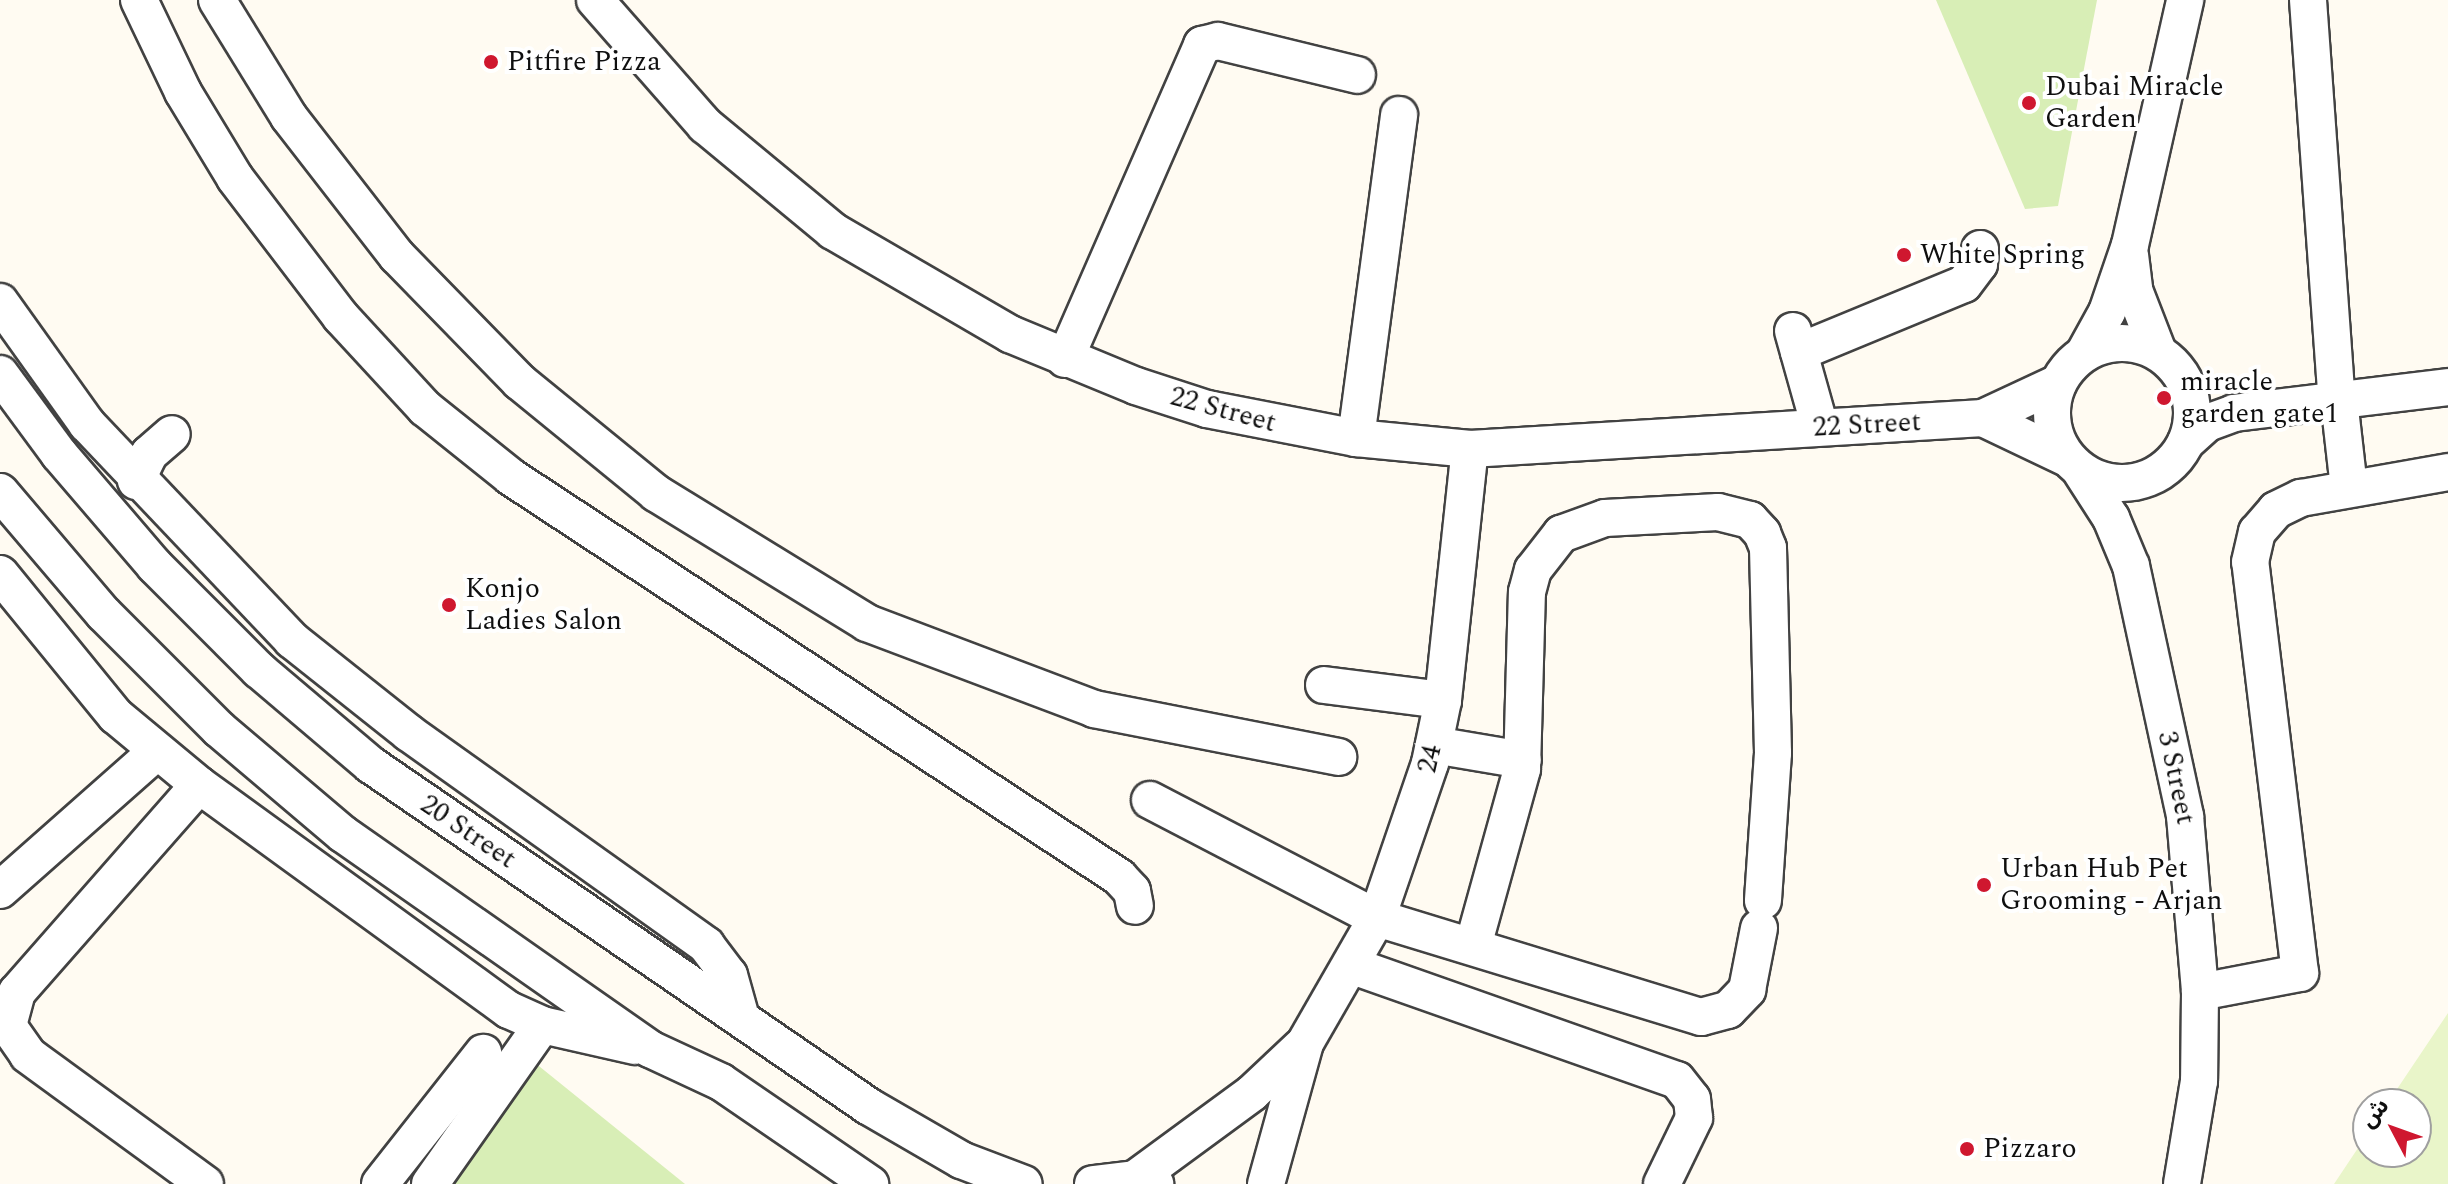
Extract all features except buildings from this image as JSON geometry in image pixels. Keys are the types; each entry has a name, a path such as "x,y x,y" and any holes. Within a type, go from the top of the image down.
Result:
{"street":[{"path":"139,0 183,92 235,178 341,317 425,408 511,477 1119,877 1132,891 1135,906"},
{"path":"217,0 289,117 397,256 520,382 656,493 867,623 1094,709 1338,757"},
{"name":"22 Street","path":"595,0 705,125 833,231 955,307 1065,359 1207,409 1356,438 1470,449 1983,418 2058,383"},
{"path":"2183,377 2192,409 2186,442 2177,457 2148,478 2126,483 2075,466 2052,422 2058,383 2085,352 2107,312 2130,245 2185,0"},
{"path":"2308,0 2337,394 2349,488"},
{"path":"1065,359 1202,45 1218,41 1357,75"},
{"path":"1356,438 1399,115"},
{"path":"2130,245 2134,290 2158,352 2183,377 2206,391 2231,396 2448,387"},
{"path":"1820,427 1796,342 1964,284 1979,264 1980,249"},
{"path":"0,302 87,424 136,481 292,640 409,733 706,945 729,975 741,1018"},
{"path":"2085,352 2121,342 2158,352"},
{"path":"2186,442 2220,417 2337,394 2448,367"},
{"name":"20 Street","path":"0,374 59,454 155,566 259,670 371,765 914,1133 961,1160 1024,1184"},
{"name":"22 Street","path":"1983,418 2075,466"},
{"path":"136,481 149,454 172,434"},
{"name":"24","path":"1145,1182 1252,1093 1305,1043 1353,966 1377,918 1411,829 1443,700 1470,449"},
{"name":"3 Street","path":"2075,466 2111,518 2131,566 2185,816 2200,992 2199,1081 2182,1184"},
{"path":"2200,992 2300,973 2250,562 2257,532 2276,510 2349,488 2448,472"},
{"name":"3 Street","path":"2131,566 2134,521 2148,478"},
{"path":"0,492 104,614 219,729 343,834 650,1049 721,1082 870,1184"},
{"path":"1150,800 1377,918 1688,1014 1716,1016 1747,990 1761,915 1773,753 1768,548 1750,520 1718,512 1605,518 1582,523 1545,550 1527,592 1523,760 1473,946"},
{"path":"0,574 58,651 156,752 478,990 542,1025 650,1049"},
{"path":"1324,685 1443,700"},
{"path":"1434,745 1523,760"},
{"path":"0,890 156,752"},
{"path":"199,785 17,992 8,1008 8,1026 28,1055 205,1184"},
{"path":"1353,966 1677,1080 1692,1099 1694,1118 1662,1184"},
{"path":"430,1184 542,1025"},
{"name":"24","path":"1266,1184 1305,1043"},
{"path":"380,1184 483,1053"},
{"path":"1093,1184 1145,1182"}],"green space":[{"name":"Dubai Miracle Garden","path":"1936,0 2097,0 2058,206 2025,209"},
{"path":"2448,1013 2448,1184 2334,1184 2352,1157 2352,1168 2432,1168 2432,1088 2398,1088"},
{"path":"524,1054 685,1184 418,1184"}],"place":[{"name":"Pitfire Pizza","path":"491,62"},
{"name":"Dubai Miracle Garden","path":"2029,103"},
{"name":"White Spring","path":"1904,255"},
{"name":"miracle garden gate1","path":"2164,398"},
{"name":"Konjo Ladies Salon","path":"449,605"},
{"name":"Urban Hub Pet Grooming - Arjan","path":"1984,885"},
{"name":"Pizzaro","path":"1967,1149"}]}
